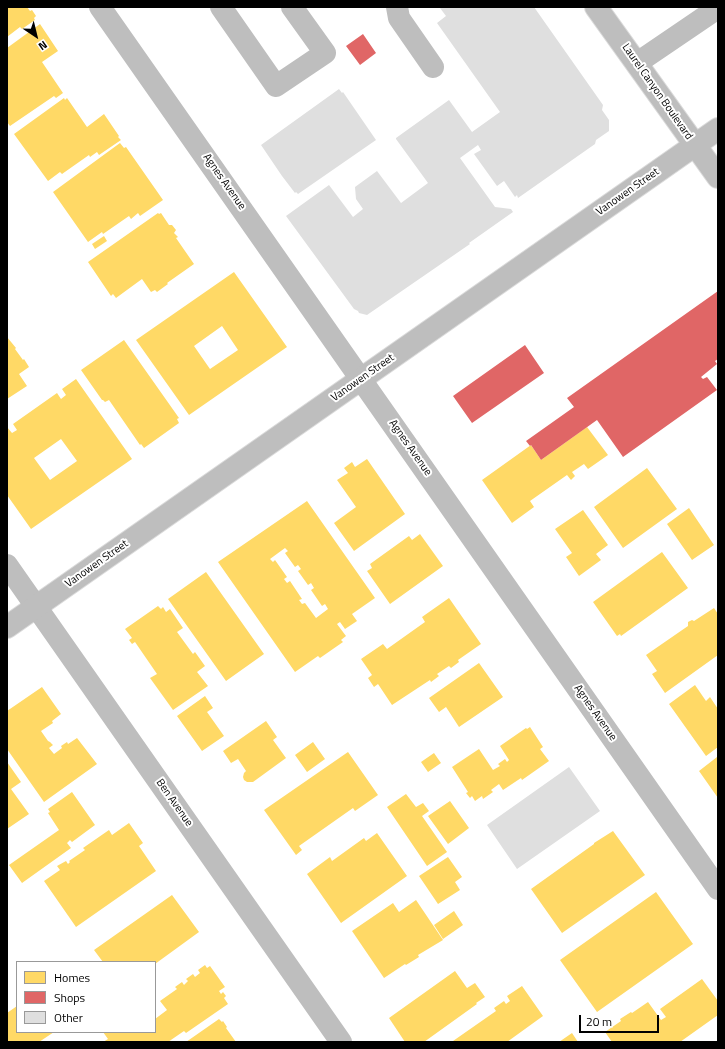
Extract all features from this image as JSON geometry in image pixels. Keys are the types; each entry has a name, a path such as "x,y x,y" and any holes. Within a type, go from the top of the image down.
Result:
{"street":[{"name":"Agnes Avenue","path":"100,7 718,889"},
{"path":"221,7 276,86 324,53 292,7"},
{"path":"397,7 398,18 433,67"},
{"name":"Laurel Canyon Boulevard","path":"596,7 718,177"},
{"path":"636,63 718,8"},
{"name":"Vanowen Street","path":"7,627 718,129"},
{"name":"Ben Avenue","path":"7,565 341,1042"}],"building: Homes":[{"path":"7,7 27,7 30,11 32,10 36,16 34,18 35,20 22,29 20,27 7,37"},
{"path":"40,24 58,51 42,62 63,93 56,98 54,96 10,126 7,122 7,48"},
{"path":"64,98 65,100 67,98 87,127 104,114 121,140 99,155 97,152 90,157 89,155 62,174 60,172 48,181 14,134"},
{"path":"120,143 124,148 126,147 163,200 140,216 138,213 131,219 129,216 103,234 102,232 88,242 53,192"},
{"path":"158,213 161,213 169,225 172,225 176,230 174,233 178,237 176,238 194,264 157,292 155,290 151,292 142,279 116,298 113,294 111,296 88,262"},
{"path":"104,236 107,241 95,249 92,244"},
{"path":"234,272 287,347 189,415 136,340","holes":["222,326 238,350 210,369 194,346"]},
{"path":"7,337 29,367 19,374 27,386 7,399"},
{"path":"124,340 179,418 177,419 179,423 144,448 141,444 140,445 109,400 105,402 102,400 81,370"},
{"path":"76,379 132,459 31,529 7,495 7,427 12,433 17,430 13,424 57,393 61,399 66,395 62,389","holes":["61,439 77,461 50,480 34,458"]},
{"path":"587,427 608,455 588,469 584,464 572,472 575,476 571,480 567,475 530,501 534,507 512,523 482,480 531,445 541,460"},
{"path":"367,459 405,514 354,551 334,523 356,507 337,480 348,473 344,468 352,462 355,467"},
{"path":"647,468 677,509 623,548 594,507"},
{"path":"307,501 375,598 352,614 357,621 345,629 340,622 337,624 346,636 341,640 343,642 320,658 318,656 295,672 218,562","holes":["285,548 288,551 285,553 295,567 298,565 301,569 298,571 308,585 311,583 314,588 311,590 322,606 325,604 328,609 316,618 305,603 302,604 299,600 302,599 290,581 287,583 284,579 287,577 275,560 273,562 270,559"]},
{"path":"689,508 714,545 692,560 667,524"},
{"path":"583,510 608,545 596,554 601,560 579,576 566,557 572,553 555,529"},
{"path":"420,534 443,566 390,604 367,571 372,568 370,564 409,536 412,540"},
{"path":"662,552 688,588 621,636 620,634 617,636 593,602"},
{"path":"206,572 264,654 226,681 168,599"},
{"path":"449,598 481,644 458,660 459,662 451,668 449,666 437,674 439,676 431,682 430,680 392,705 378,684 374,687 368,678 372,675 361,659 383,644 387,649 425,622 422,617"},
{"path":"158,606 161,609 163,607 166,612 170,609 183,628 177,632 193,654 195,652 205,666 197,672 208,686 173,710 150,678 157,674 135,642 132,644 129,640 132,638 125,629"},
{"path":"714,608 718,614 718,655 665,693 652,674 657,671 646,655 688,626 688,622 692,620 694,621"},
{"path":"479,663 503,697 459,727 446,707 439,712 429,698"},
{"path":"695,685 706,701 710,697 718,709 718,747 706,756 669,704"},
{"path":"42,687 61,714 52,721 53,723 41,731 53,745 49,748 54,754 62,748 61,746 67,742 68,744 77,738 97,764 44,802 7,749 7,711"},
{"path":"205,696 213,708 207,712 224,736 202,751 177,716"},
{"path":"266,721 277,737 273,740 286,758 253,782 247,782 243,777 246,771 238,759 231,763 223,751"},
{"path":"530,727 543,747 540,749 549,761 522,780 521,778 503,790 499,784 491,790 493,792 483,799 482,796 475,801 472,796 470,798 466,793 468,792 452,767 479,749 493,770 500,766 498,764 505,759 507,762 509,760 500,746 526,728 527,729"},
{"path":"313,742 325,759 307,772 295,755"},
{"path":"348,752 378,795 355,811 353,808 299,846 302,850 296,855 264,810"},
{"path":"434,753 441,763 428,772 421,762"},
{"path":"718,757 718,798 699,771"},
{"path":"7,762 21,782 11,789 29,814 7,829"},
{"path":"72,792 95,825 72,842 70,840 67,843 71,848 22,883 9,865 59,830 48,813 50,812 48,809"},
{"path":"406,794 416,807 423,803 429,811 422,816 447,852 427,866 387,807"},
{"path":"450,801 469,828 448,844 428,816"},
{"path":"129,823 143,843 139,846 156,871 76,927 44,881 60,870 57,866 66,861 68,864 70,862 69,861 85,850 83,848 109,830 112,835"},
{"path":"613,831 645,875 562,933 531,889"},
{"path":"377,833 407,876 341,923 307,874 330,857 332,861 364,838 366,841"},
{"path":"448,857 462,877 455,882 460,890 438,904 419,876"},
{"path":"656,892 693,944 597,1012 560,960"},
{"path":"172,895 199,932 156,963 156,961 102,961 94,950"},
{"path":"416,900 443,940 418,955 419,957 406,965 405,964 384,978 352,931 393,903 399,912"},
{"path":"454,911 463,925 443,939 434,925"},
{"path":"205,965 207,968 210,966 225,987 219,991 221,994 223,992 226,996 224,998 228,1004 186,1033 184,1031 168,1042 103,1042 108,1039 104,1033 156,1033 156,1018 167,1010 160,1001 177,989 175,987 182,982 184,985 188,981 186,979 193,974 195,977 200,973 198,970"},
{"path":"455,971 467,988 475,983 485,997 424,1042 405,1042 389,1018"},
{"path":"702,979 718,1001 718,1015 680,1042 612,1042 605,1032 621,1021 620,1019 648,1002 661,1020 666,1017 660,1009"},
{"path":"522,986 543,1016 507,1042 453,1041 496,1011 494,1008 504,1001 506,1004 510,1001 507,996"},
{"path":"16,1007 16,1033 52,1033 39,1042 7,1042 7,1013"},
{"path":"219,1019 222,1022 223,1021 236,1042 186,1042"},
{"path":"572,1033 578,1042 559,1042"}],"building: Shops":[{"path":"363,34 376,53 360,65 346,46"},
{"path":"718,291 718,359 715,361 717,364 701,377 703,379 707,377 717,390 623,457 597,420 541,460 531,445 530,446 526,441 574,407 567,398"},
{"path":"525,345 544,373 472,423 453,396"}],"building: Other":[{"path":"534,7 603,105 602,110 609,120 609,131 596,140 595,144 518,198 517,195 515,197 504,181 497,186 474,154 481,150 478,145 460,158 495,207 511,209 513,212 469,243 470,244 367,315 359,313 354,309 286,216 329,185 353,217 363,209 356,199 355,187 377,171 401,203 428,183 396,138 449,100 472,132 500,112 437,23 446,16 440,8"},
{"path":"339,89 342,93 343,92 376,140 298,194 296,192 295,193 261,145"},
{"path":"569,767 600,811 517,869 487,825"}]}
